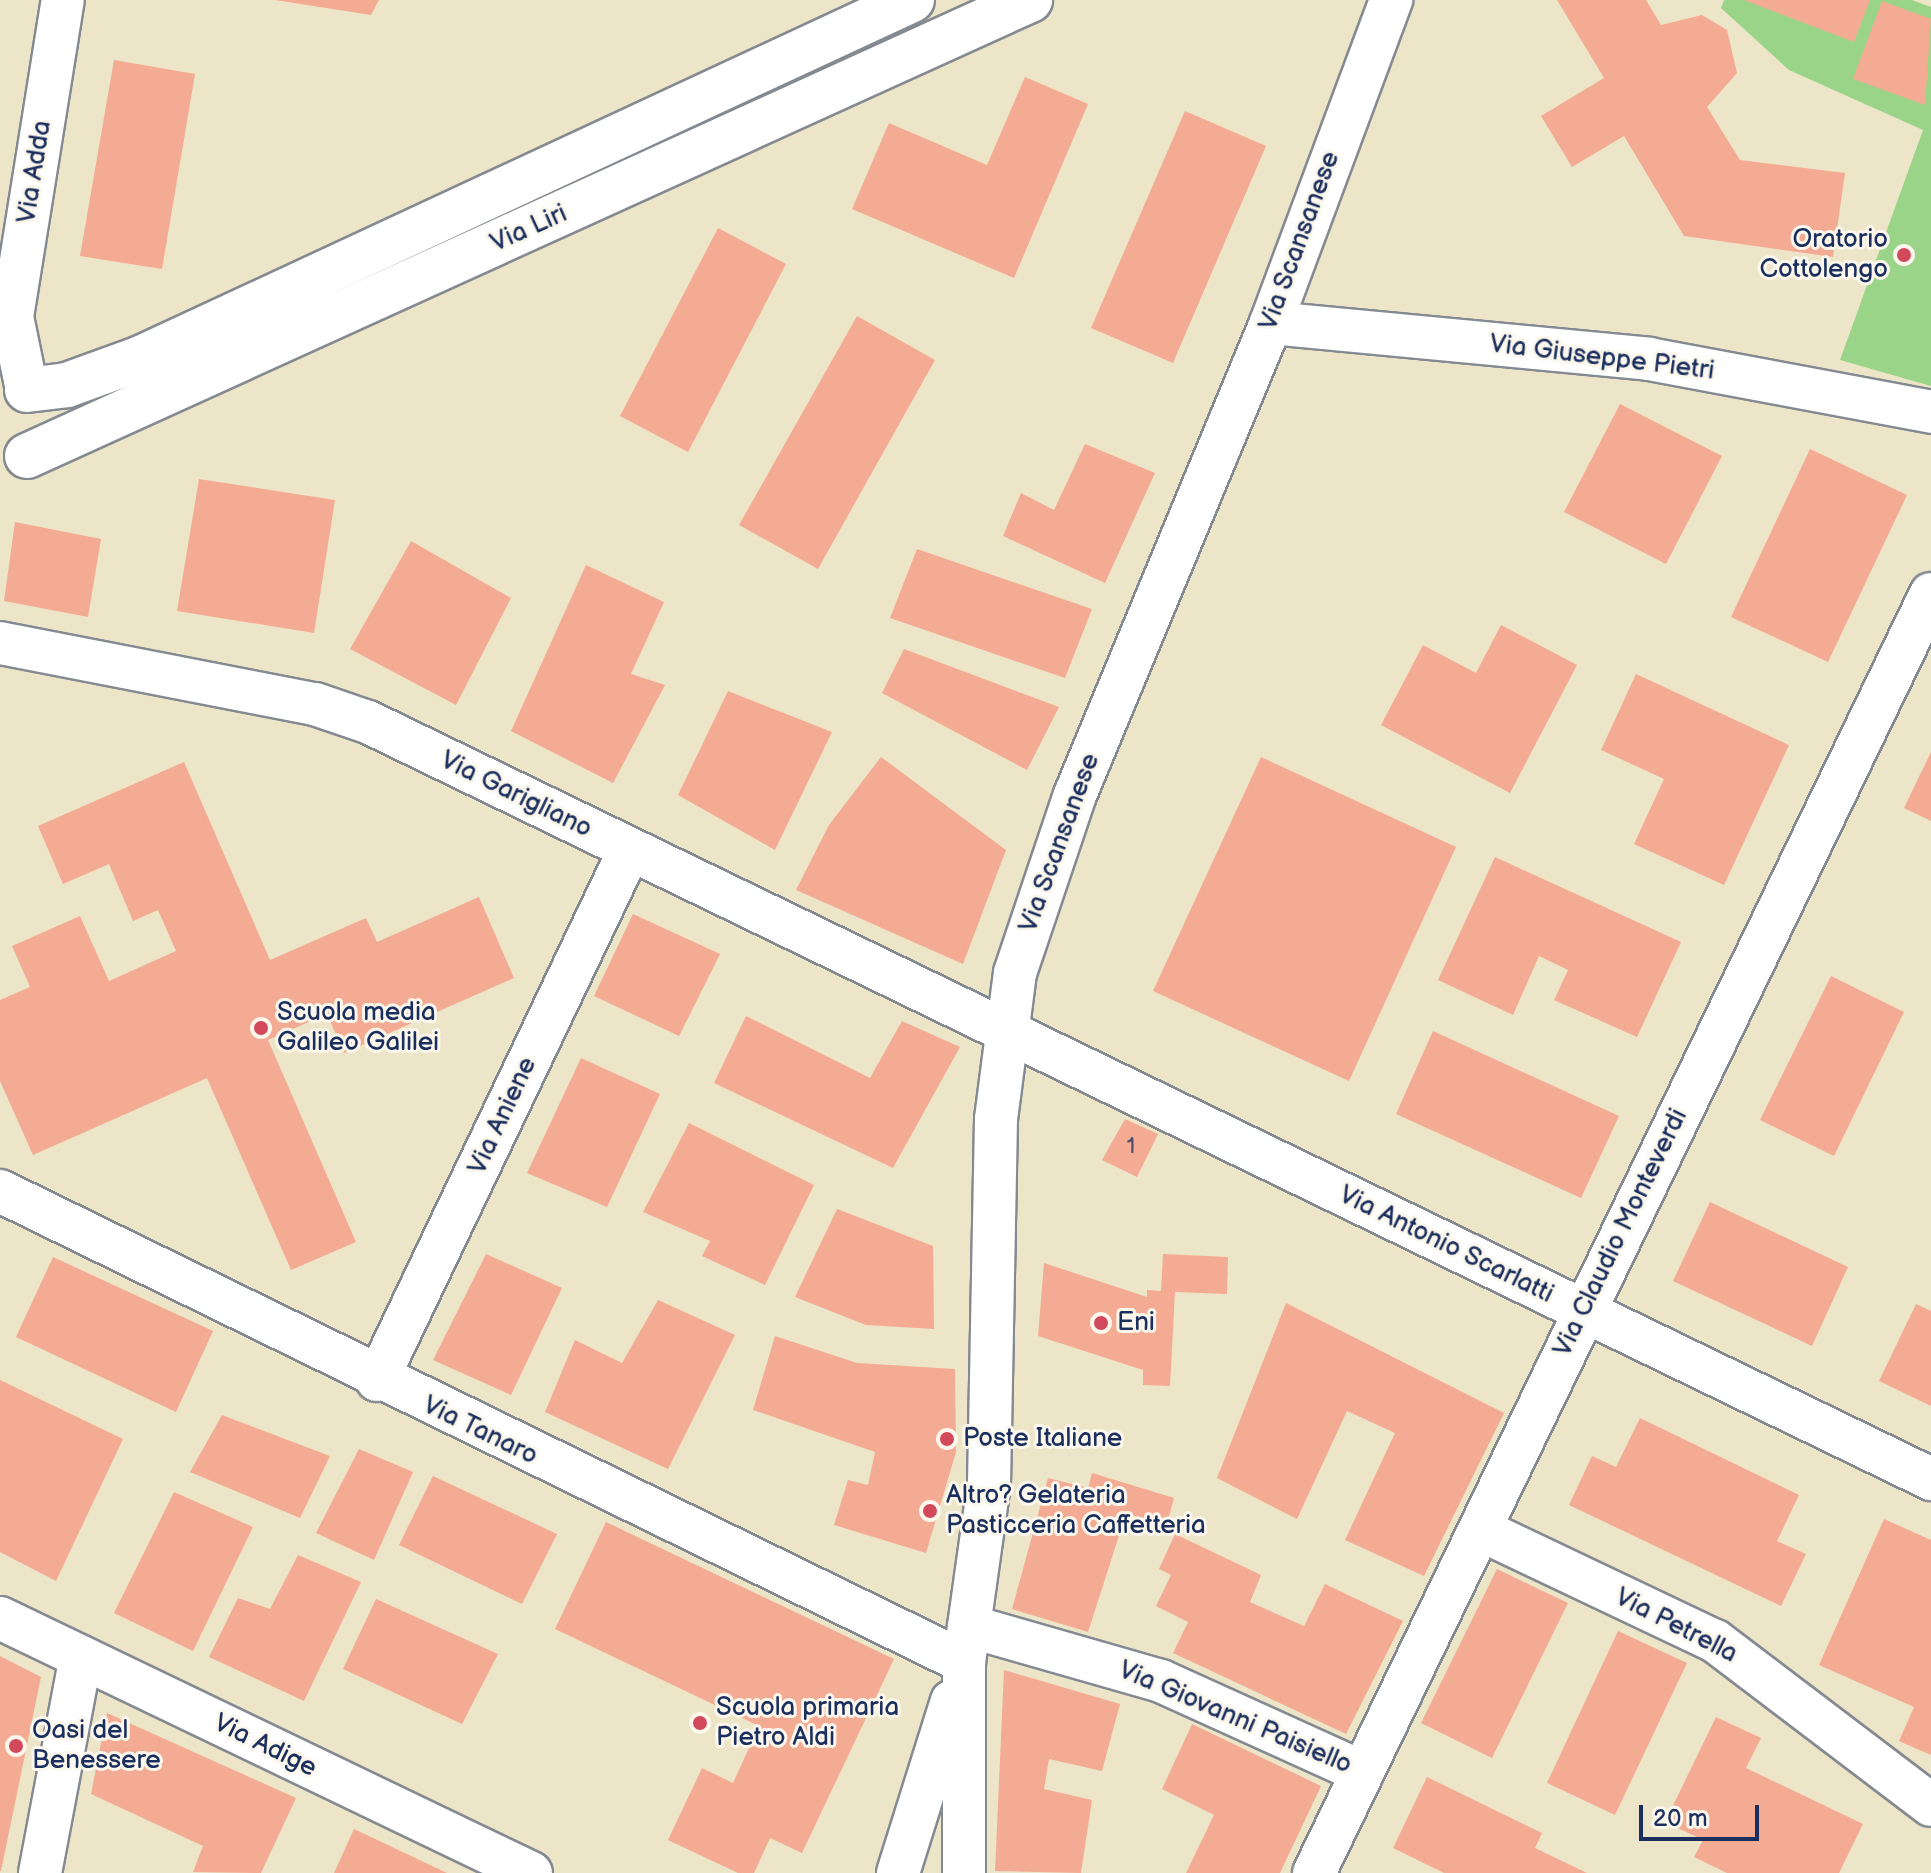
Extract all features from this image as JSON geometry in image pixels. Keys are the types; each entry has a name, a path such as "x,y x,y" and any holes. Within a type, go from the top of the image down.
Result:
{"main road":[{"name":"Via Liri","path":"13,391 67,385 141,358 912,0"},
{"name":"Via Liri","path":"14,467 1030,0"},
{"name":"Via Liri","path":"13,391 43,406 47,429 14,467"}],"street":[{"name":"Via Adda","path":"13,391 12,317 63,0"},
{"name":"Via Scansanese","path":"1357,0 1363,70"},
{"name":"Via Scansanese","path":"964,1873 966,1644 995,1405 1003,1033 1075,795 1271,323 1391,0"},
{"name":"Via Giuseppe Pietri","path":"1271,323 1649,359 1931,412"},
{"name":"Via Claudio Monteverdi","path":"1321,1871 1362,1772 1481,1530 1582,1310 1931,594"},
{"name":"Via Garigliano","path":"0,643 315,704 368,722 1003,1033"},
{"name":"Via Aniene","path":"377,1380 629,851"},
{"name":"Via Antonio Scarlatti","path":"1003,1033 1931,1479"},
{"name":"Via Tanaro","path":"0,1191 377,1380 966,1644"},
{"name":"Via Petrella","path":"1481,1530 1715,1641 1931,1805"},
{"name":"Via Adige","path":"0,1618 531,1873"},
{"name":"Via Scansanese","path":"898,1873 966,1644"},
{"name":"Via Giovanni Paisiello","path":"966,1644 1161,1681 1362,1772"},
{"path":"40,1873 81,1657"}],"green space":[{"name":"Oratorio Cottolengo","path":"1724,0 1912,0 1931,7 1931,386 1840,360 1923,130 1789,70 1721,8"}],"building":[{"path":"275,0 379,0 371,15"},
{"path":"1557,0 1646,0 1661,25 1702,15 1727,30 1737,73 1707,107 1740,160 1845,173 1833,257 1684,236 1624,136 1572,167 1541,116 1604,78"},
{"path":"1744,0 1870,0 1854,42"},
{"path":"1882,1 1931,19 1925,105 1853,79"},
{"path":"114,60 195,74 162,269 80,256"},
{"path":"1025,77 1088,104 1014,278 852,209 889,123 987,165"},
{"path":"1185,111 1266,146 1173,363 1091,328"},
{"path":"718,228 786,264 688,452 620,416"},
{"path":"857,316 935,360 818,569 739,525"},
{"path":"1620,404 1722,456 1666,564 1564,512"},
{"path":"1085,444 1155,473 1105,583 1003,536 1021,493 1054,510"},
{"path":"1810,449 1907,495 1828,662 1731,617"},
{"path":"199,479 335,500 314,633 177,611"},
{"path":"15,522 101,539 88,617 4,601"},
{"path":"411,541 511,598 456,705 350,649"},
{"path":"917,549 1092,609 1065,678 890,618"},
{"path":"586,565 664,602 631,674 665,685 613,783 511,731"},
{"path":"1501,625 1577,665 1510,793 1381,725 1423,645 1476,673"},
{"path":"904,649 1059,707 1027,770 882,693"},
{"path":"1636,674 1789,745 1724,885 1634,844 1664,779 1601,750"},
{"path":"728,691 832,732 775,850 678,795"},
{"path":"1931,752 1931,821 1904,808"},
{"path":"881,757 1006,850 963,964 796,890 829,825"},
{"path":"1261,757 1456,847 1349,1081 1153,991"},
{"path":"184,762 270,960 366,918 377,942 479,897 514,978 344,1053 327,1014 268,1040 356,1242 291,1270 207,1078 33,1155 0,1081 0,1000 30,987 12,946 80,916 109,981 176,951 158,910 133,921 109,864 63,884 38,826"},
{"path":"1495,857 1681,942 1637,1037 1554,1000 1568,970 1539,956 1513,1015 1438,980"},
{"path":"633,914 720,954 679,1036 594,996"},
{"path":"1831,976 1904,1012 1834,1156 1760,1120"},
{"path":"746,1016 870,1078 902,1021 960,1047 893,1168 714,1083"},
{"path":"1433,1031 1619,1116 1581,1198 1396,1114"},
{"path":"581,1058 660,1094 607,1207 527,1173"},
{"path":"1125,1119 1158,1134 1137,1177 1102,1160"},
{"path":"689,1123 814,1185 765,1285 702,1256 710,1241 643,1212"},
{"path":"1710,1202 1848,1267 1812,1346 1673,1281"},
{"path":"837,1209 933,1246 934,1329 866,1325 795,1297"},
{"path":"486,1254 562,1288 511,1395 433,1360"},
{"path":"1163,1254 1228,1257 1227,1294 1175,1292 1170,1386 1143,1385 1143,1370 1038,1336 1044,1263 1147,1297 1147,1290 1161,1291"},
{"path":"53,1257 213,1331 176,1412 16,1337"},
{"path":"658,1300 735,1335 668,1469 545,1412 575,1340 622,1363"},
{"path":"1286,1303 1504,1413 1424,1576 1345,1540 1395,1433 1347,1411 1297,1519 1217,1478"},
{"path":"1916,1304 1931,1311 1931,1406 1879,1381"},
{"path":"775,1336 857,1363 955,1369 956,1452 926,1553 834,1525 848,1480 868,1485 875,1452 753,1410"},
{"path":"0,1380 123,1439 56,1581 0,1552"},
{"path":"222,1415 330,1456 300,1518 190,1472"},
{"path":"1640,1418 1799,1495 1777,1541 1806,1554 1781,1606 1569,1505 1592,1456 1616,1467"},
{"path":"359,1449 413,1472 374,1560 316,1533"},
{"path":"1092,1473 1174,1498 1167,1524 1126,1514 1088,1632 1012,1609 1048,1478 1088,1488"},
{"path":"433,1476 557,1534 522,1604 399,1545"},
{"path":"174,1492 253,1527 193,1651 114,1613"},
{"path":"1884,1519 1931,1540 1931,1755 1899,1741 1914,1707 1819,1665"},
{"path":"606,1522 894,1659 802,1853 770,1838 754,1873 738,1873 668,1840 702,1768 733,1783 759,1726 555,1629"},
{"path":"1175,1534 1261,1575 1250,1602 1304,1626 1325,1584 1403,1621 1346,1734 1173,1653 1188,1622 1156,1606 1171,1575 1159,1569"},
{"path":"298,1555 361,1582 304,1701 209,1657 238,1598 270,1609"},
{"path":"1497,1569 1568,1603 1492,1758 1421,1723"},
{"path":"376,1599 498,1654 462,1724 343,1669"},
{"path":"1618,1631 1687,1663 1615,1815 1547,1783"},
{"path":"0,1656 41,1677 1,1871 0,1871"},
{"path":"1004,1670 1120,1704 1102,1771 1049,1759 1044,1789 1092,1800 1081,1873 995,1871"},
{"path":"107,1713 296,1798 261,1873 193,1872 203,1846 91,1794"},
{"path":"1716,1717 1761,1738 1746,1768 1863,1824 1839,1873 1727,1873 1694,1857 1703,1840 1665,1822"},
{"path":"1192,1724 1321,1786 1280,1873 1186,1873 1214,1815 1162,1789"},
{"path":"1427,1777 1542,1833 1535,1848 1587,1873 1444,1873 1393,1848"},
{"path":"354,1829 447,1873 334,1873"}],"place":[{"name":"Oratorio Cottolengo","path":"1904,255"},
{"name":"Scuola media Galileo Galilei","path":"261,1028"},
{"name":"Eni","path":"1101,1323"},
{"name":"Poste Italiane","path":"947,1439"},
{"name":"Altro? Gelateria Pasticceria Caffetteria","path":"930,1511"},
{"name":"Scuola primaria Pietro Aldi","path":"700,1723"},
{"name":"Oasi del Benessere","path":"16,1746"}]}
